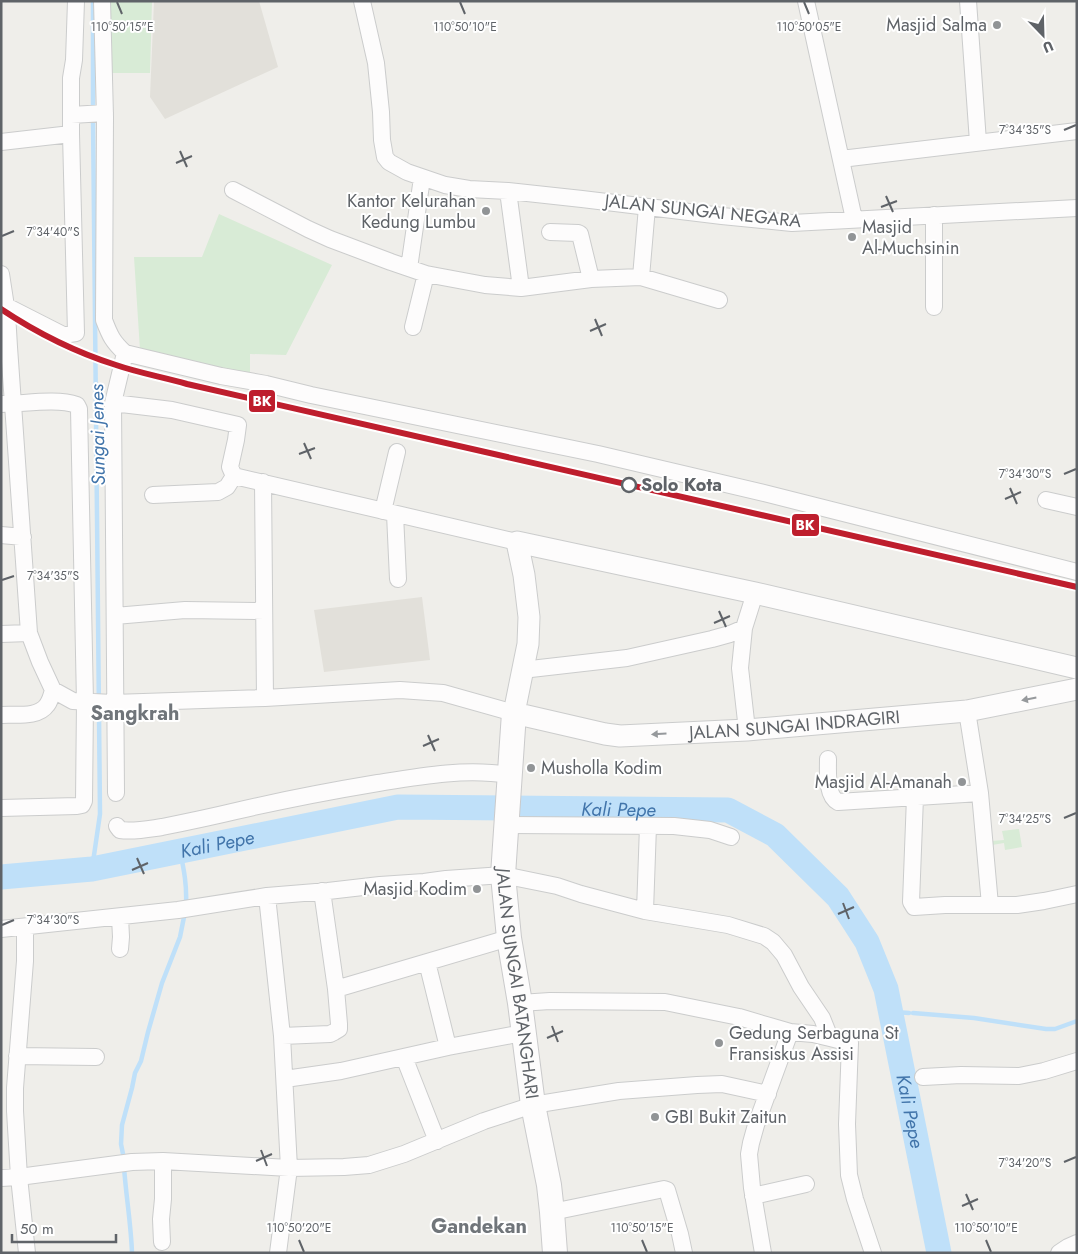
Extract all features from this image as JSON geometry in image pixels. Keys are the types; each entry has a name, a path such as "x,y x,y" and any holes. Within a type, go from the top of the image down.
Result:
{"main road":[{"name":"JALAN SUNGAI BATANGHARI","path":"514,713 503,875 509,938 520,1003 533,1105 549,1185 555,1253"}],"street":[{"path":"76,1 74,60 71,78 90,114"},
{"path":"102,1 90,114 104,320 115,344 125,353 221,376 598,454 768,494 1077,572"},
{"name":"JALAN SUNGAI NEGARA","path":"362,1 376,63 385,157 395,166 422,178 445,185 785,222 1077,208"},
{"path":"806,1 854,219"},
{"path":"968,1 978,142"},
{"path":"1,142 71,134 90,114"},
{"path":"841,159 1077,131"},
{"path":"6,306 63,335 76,333 71,134"},
{"path":"409,268 422,178"},
{"path":"233,190 330,239 426,274 485,285 520,288 591,279 641,277 719,300"},
{"path":"508,191 520,288"},
{"path":"641,277 647,206"},
{"path":"934,215 934,307"},
{"path":"550,232 579,233 591,279"},
{"path":"1,274 6,306 7,404 23,537 29,633 53,690 73,701 114,703 265,698 400,690 443,693 514,713 528,644 529,617 517,542"},
{"path":"413,327 426,274"},
{"path":"116,794 113,403 125,353"},
{"path":"1,808 82,805 84,801 88,702 79,409 77,405 70,403 7,404"},
{"path":"113,403 172,410 238,425 230,467 234,476"},
{"path":"397,452 389,512 398,579"},
{"path":"234,476 517,542 755,593 1077,668"},
{"path":"153,495 218,492 226,487 234,476"},
{"path":"263,482 265,698"},
{"path":"1046,500 1077,507"},
{"path":"1,536 23,537"},
{"path":"523,572 545,547"},
{"path":"747,730 740,668 744,628 755,593"},
{"path":"115,616 185,610 264,611"},
{"path":"522,670 627,658 712,639 744,628"},
{"path":"1,634 29,633"},
{"name":"JALAN SUNGAI INDRAGIRI","path":"514,713 620,736 747,730 967,711 1077,689"},
{"path":"1,714 35,714 42,711 48,704 53,690"},
{"path":"967,711 980,793 990,905"},
{"path":"828,759 830,791 835,801 838,802 980,793"},
{"path":"117,826 120,830 128,831 151,828 205,819 315,794 416,777 470,772 494,772 509,779"},
{"path":"915,797 911,902 914,907 1017,905 1077,894"},
{"path":"506,822 582,826 674,826 710,830 731,837"},
{"path":"645,910 648,826"},
{"path":"1,929 25,928 195,908 267,896 503,875 557,886 645,910 728,925 764,936 773,942 784,955 804,992 822,1018 830,1038"},
{"path":"282,1036 330,1034 338,1029 336,989 322,891"},
{"path":"267,896 282,1036 289,1168 278,1253"},
{"path":"120,916 120,950"},
{"path":"25,928 25,961 17,1056 15,1111 19,1177 27,1253"},
{"path":"336,989 509,938"},
{"path":"427,962 448,1047"},
{"path":"520,1003 550,1001 665,1002 739,1017 790,1032 813,1034 850,1043 847,1124 849,1175 873,1253"},
{"path":"763,1253 753,1196 749,1154 756,1125 790,1032"},
{"path":"285,1079 341,1071 448,1047 524,1034"},
{"path":"17,1056 96,1057"},
{"path":"404,1057 437,1141"},
{"path":"923,1077 961,1075 1019,1076 1077,1061"},
{"path":"1,1178 132,1162 289,1168 369,1165 404,1154 491,1119 533,1105 619,1091 696,1085 722,1084 768,1094"},
{"path":"162,1242 163,1162"},
{"path":"753,1196 806,1184"},
{"path":"552,1212 664,1189 669,1193 684,1253"},
{"path":"1059,1253 1077,1243"}],"shaded area":[{"path":"154,1 259,1 278,67 165,119 150,97"},
{"path":"422,597 430,660 324,672 314,610"}],"green space":[{"path":"108,1 152,1 150,73 107,73"},
{"path":"219,214 332,265 286,355 250,354 250,375 140,350 134,257 202,257"},
{"path":"1019,829 1022,847 1005,850 1004,843 992,845 991,841 1004,840 1002,831"}],"waterway":[{"name":"Sungai Jenes","path":"93,1 93,110"},
{"name":"Sungai Jenes","path":"92,869 100,814 93,118"},
{"name":"Kali Pepe","path":"1,877 92,869 398,807 728,810 775,835 838,897 867,942 886,989 939,1253"},
{"path":"180,851 185,878 186,905"},
{"path":"124,1159 121,1144 122,1125 135,1073 141,1061 162,983 180,937 185,912"},
{"name":"Kali Pepe","path":"886,989 894,1012 909,1013"},
{"path":"913,1013 974,1018 1046,1029 1055,1029 1077,1021"},
{"path":"124,1167 132,1253"}],"transit line":[{"name":"BK","path":"1,309 42,334 71,348 142,373 1077,587"}],"place":[{"name":"Masjid Salma","path":"997,25"},
{"name":"Kantor Kelurahan Kedung Lumbu","path":"486,211"},
{"name":"Masjid Al-Muchsinin","path":"852,237"},
{"name":"Solo Kota","path":"629,485"},
{"name":"Musholla Kodim","path":"531,768"},
{"name":"Masjid Al-Amanah","path":"962,782"},
{"name":"Masjid Kodim","path":"477,889"},
{"name":"Gedung Serbaguna St Fransiskus Assisi","path":"719,1043"},
{"name":"GBI Bukit Zaitun","path":"655,1117"}],"district":[{"name":"Sangkrah","path":"135,713"},
{"name":"Gandekan","path":"479,1226"}]}
